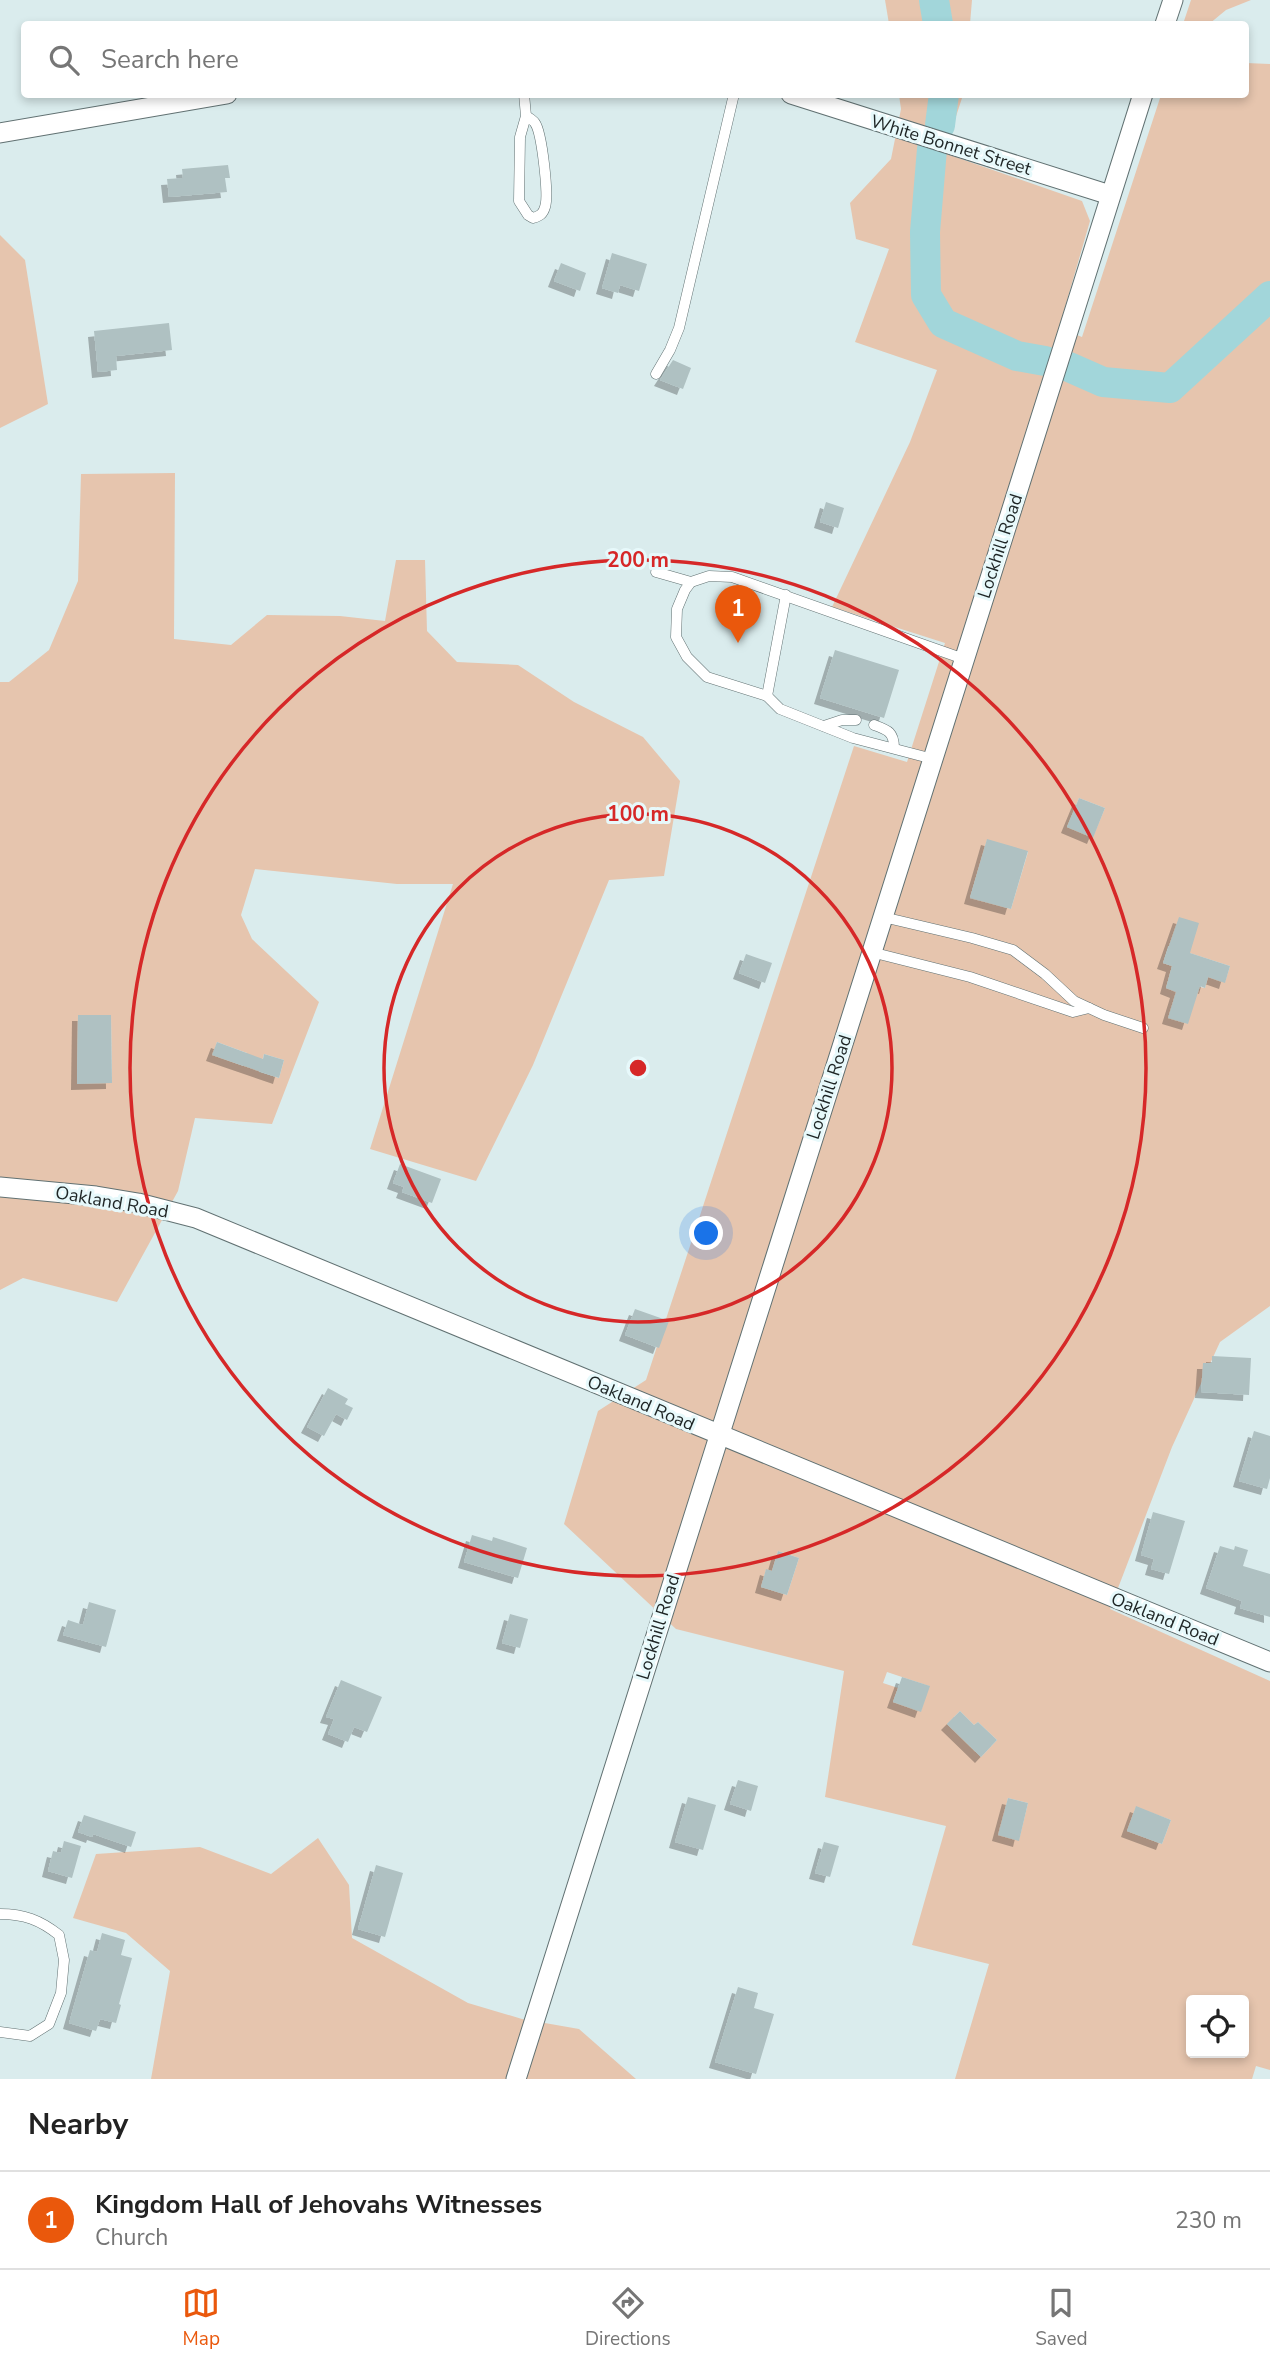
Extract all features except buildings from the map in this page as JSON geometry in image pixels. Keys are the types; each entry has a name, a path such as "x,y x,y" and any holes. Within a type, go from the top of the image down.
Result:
{"street":[{"path":"1166,21 1173,0"},
{"path":"0,132 203,98"},
{"name":"White Bonnet Street","path":"804,98 1110,195"},
{"name":"Lockhill Road","path":"516,2079 1142,98"},
{"name":"Oakland Road","path":"0,1187 96,1196 138,1203 196,1218 719,1436 1270,1661"}],"lane":[{"path":"525,98 527,116 520,137 519,201 533,218 544,210 547,199 539,134 535,122 527,116"},
{"path":"656,374 679,328 733,98"},
{"path":"656,572 691,582 709,576 732,577 964,659"},
{"path":"691,582 677,609 676,637 687,657 707,677 767,696 780,709 853,738 933,759"},
{"path":"767,696 786,595"},
{"path":"824,726 842,720 856,720"},
{"path":"874,725 888,730 894,738 894,748"},
{"path":"883,917 972,937 1013,950 1045,974 1074,1001 1143,1028"},
{"path":"872,952 970,977 1073,1012 1090,1008"},
{"path":"0,1914 19,1914 42,1921 59,1934 64,1960 61,1993 49,2024 30,2036 0,2032"}],"shaded area":[{"path":"885,0 972,0 970,21 888,21"},
{"path":"1191,0 1251,0 1226,10 1213,21 1184,21"},
{"path":"1249,63 1270,64 1270,1306 1220,1342 1172,1447 1110,1609 1270,1681 1270,2070 1256,2066 1252,2079 955,2079 989,1964 912,1945 946,1826 825,1797 844,1671 676,1629 564,1524 598,1411 646,1380 854,746 907,762 945,643 832,607 910,442 937,370 855,342 889,249 856,239 850,203 891,159 901,109 899,98 962,98 944,153 1082,201 1090,221 1059,328 1082,337 1160,98 1249,98","holes":["1079,798 1105,808 1093,837 1067,827","987,840 1028,852 1011,909 970,897","1168,946 1230,966 1225,982 1208,977 1205,988 1166,988 1172,966 1163,963","778,1551 799,1558 787,1595 761,1587 766,1570 772,1571","887,1672 929,1686 921,1711 893,1702 898,1688 883,1683","960,1711 974,1725 978,1722 997,1740 981,1757 947,1724","1008,1798 1028,1803 1019,1840 999,1835","1136,1807 1171,1820 1162,1844 1127,1831"]},
{"path":"0,235 25,260 48,404 0,428"},
{"path":"175,473 174,639 231,645 267,615 340,616 385,621 396,560 425,560 427,631 457,662 518,665 574,702 643,737 680,781 664,876 609,880 533,1065 476,1181 370,1149 453,884 397,884 255,869 241,915 252,939 319,1002 272,1124 195,1118 178,1191 117,1302 23,1278 0,1290 0,682 9,682 49,650 78,581 81,474","holes":["78,1015 111,1015 112,1083 77,1083","217,1042 247,1053 243,1066 213,1055","264,1054 284,1060 279,1078 259,1072"]},
{"path":"318,1838 349,1885 352,1938 468,2003 522,2019 579,2029 636,2079 151,2079 170,1971 126,1933 73,1918 96,1854 200,1847 271,1874"}],"waterway":[{"path":"934,0 938,21"},
{"path":"940,125 943,98"},
{"path":"932,149 925,232 926,295 943,323 1017,356 1045,361"},
{"path":"1069,367 1103,382 1170,388 1270,296"}],"place":[{"name":"Kingdom Hall of Jehovahs Witnesses","path":"738,643"}]}
